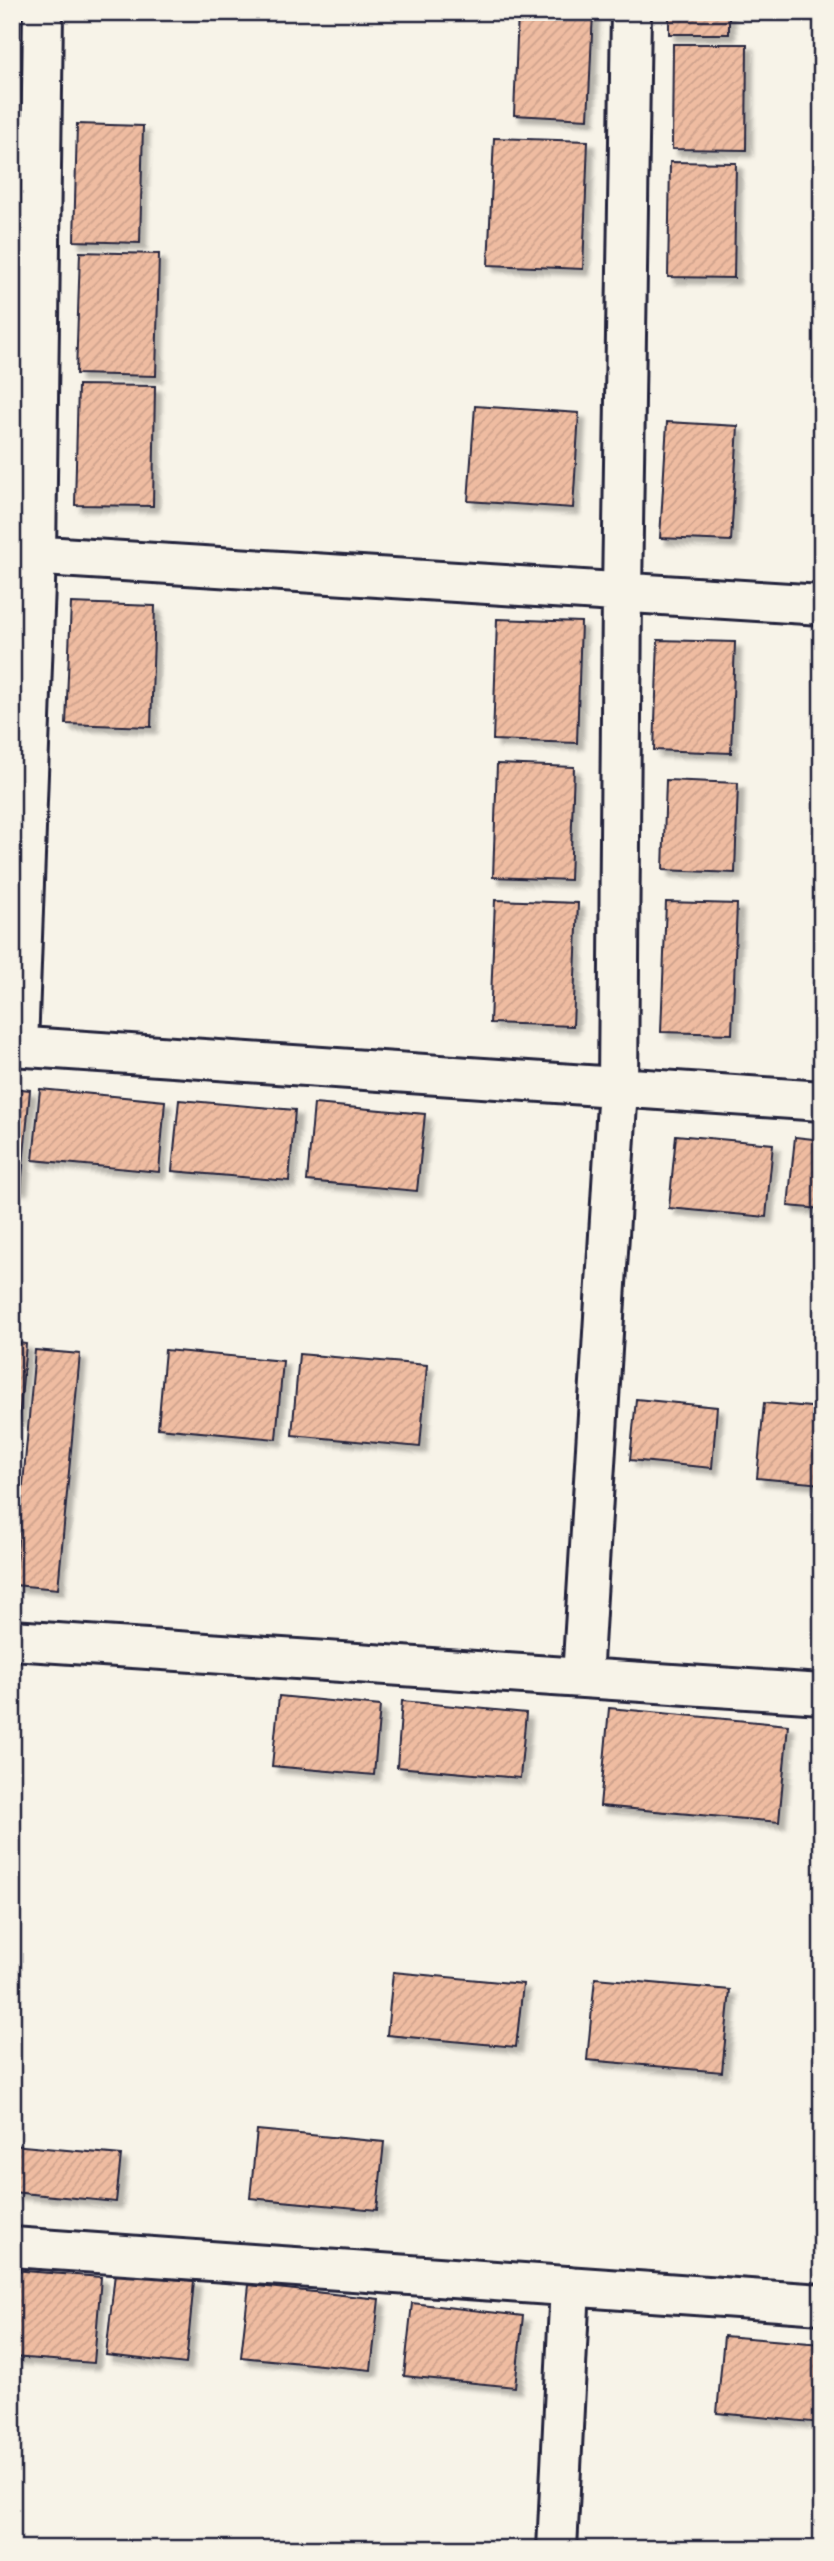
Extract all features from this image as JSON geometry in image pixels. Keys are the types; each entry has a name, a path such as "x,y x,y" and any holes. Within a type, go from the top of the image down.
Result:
{"street":[{"path":"43,12 24,555 15,1046 822,1101"},
{"path":"582,1678 618,1087 631,12"},
{"path":"24,555 822,605"},
{"path":"12,1640 822,1694"},
{"path":"12,2247 822,2304"},
{"path":"556,2549 570,2286"}],"building":[{"path":"518,12 593,12 588,119 514,115"},
{"path":"669,12 729,12 729,34 669,34"},
{"path":"673,44 747,44 746,150 672,149"},
{"path":"77,124 143,126 140,243 74,241"},
{"path":"494,138 588,141 583,269 488,265"},
{"path":"670,162 736,163 734,278 668,277"},
{"path":"80,252 159,254 156,376 76,374"},
{"path":"78,385 155,386 153,506 75,505"},
{"path":"475,406 579,413 573,508 468,501"},
{"path":"667,422 738,426 731,541 660,538"},
{"path":"71,603 155,606 151,727 66,724"},
{"path":"497,619 581,622 577,743 493,740"},
{"path":"658,640 735,642 731,753 654,750"},
{"path":"497,764 574,767 570,880 493,877"},
{"path":"666,780 738,783 735,873 663,870"},
{"path":"495,900 578,903 573,1026 490,1023"},
{"path":"666,902 737,904 732,1034 661,1032"},
{"path":"12,1088 30,1090 21,1188 12,1187"},
{"path":"40,1089 165,1101 159,1172 33,1160"},
{"path":"179,1100 295,1110 289,1181 172,1171"},
{"path":"314,1104 425,1114 417,1191 307,1181"},
{"path":"676,1135 773,1144 766,1217 669,1208"},
{"path":"795,1137 822,1140 822,1209 788,1206"},
{"path":"12,1342 26,1344 19,1420 12,1419"},
{"path":"35,1350 80,1354 58,1589 14,1585"},
{"path":"165,1350 283,1361 276,1439 158,1428"},
{"path":"299,1354 427,1365 420,1447 292,1435"},
{"path":"636,1399 717,1407 712,1468 630,1460"},
{"path":"764,1403 822,1408 822,1484 757,1478"},
{"path":"279,1696 380,1706 374,1775 272,1766"},
{"path":"402,1701 526,1713 520,1778 397,1767"},
{"path":"609,1708 788,1725 779,1822 600,1806"},
{"path":"393,1972 523,1984 516,2047 387,2035"},
{"path":"595,1978 730,1990 722,2072 587,2060"},
{"path":"257,2130 384,2142 377,2210 250,2198"},
{"path":"12,2145 121,2155 116,2202 12,2192"},
{"path":"12,2270 101,2277 94,2363 12,2357"},
{"path":"115,2273 194,2281 186,2364 106,2355"},
{"path":"249,2285 379,2299 371,2370 241,2357"},
{"path":"412,2303 523,2316 515,2387 404,2376"},
{"path":"724,2336 822,2344 822,2423 717,2413"}]}
